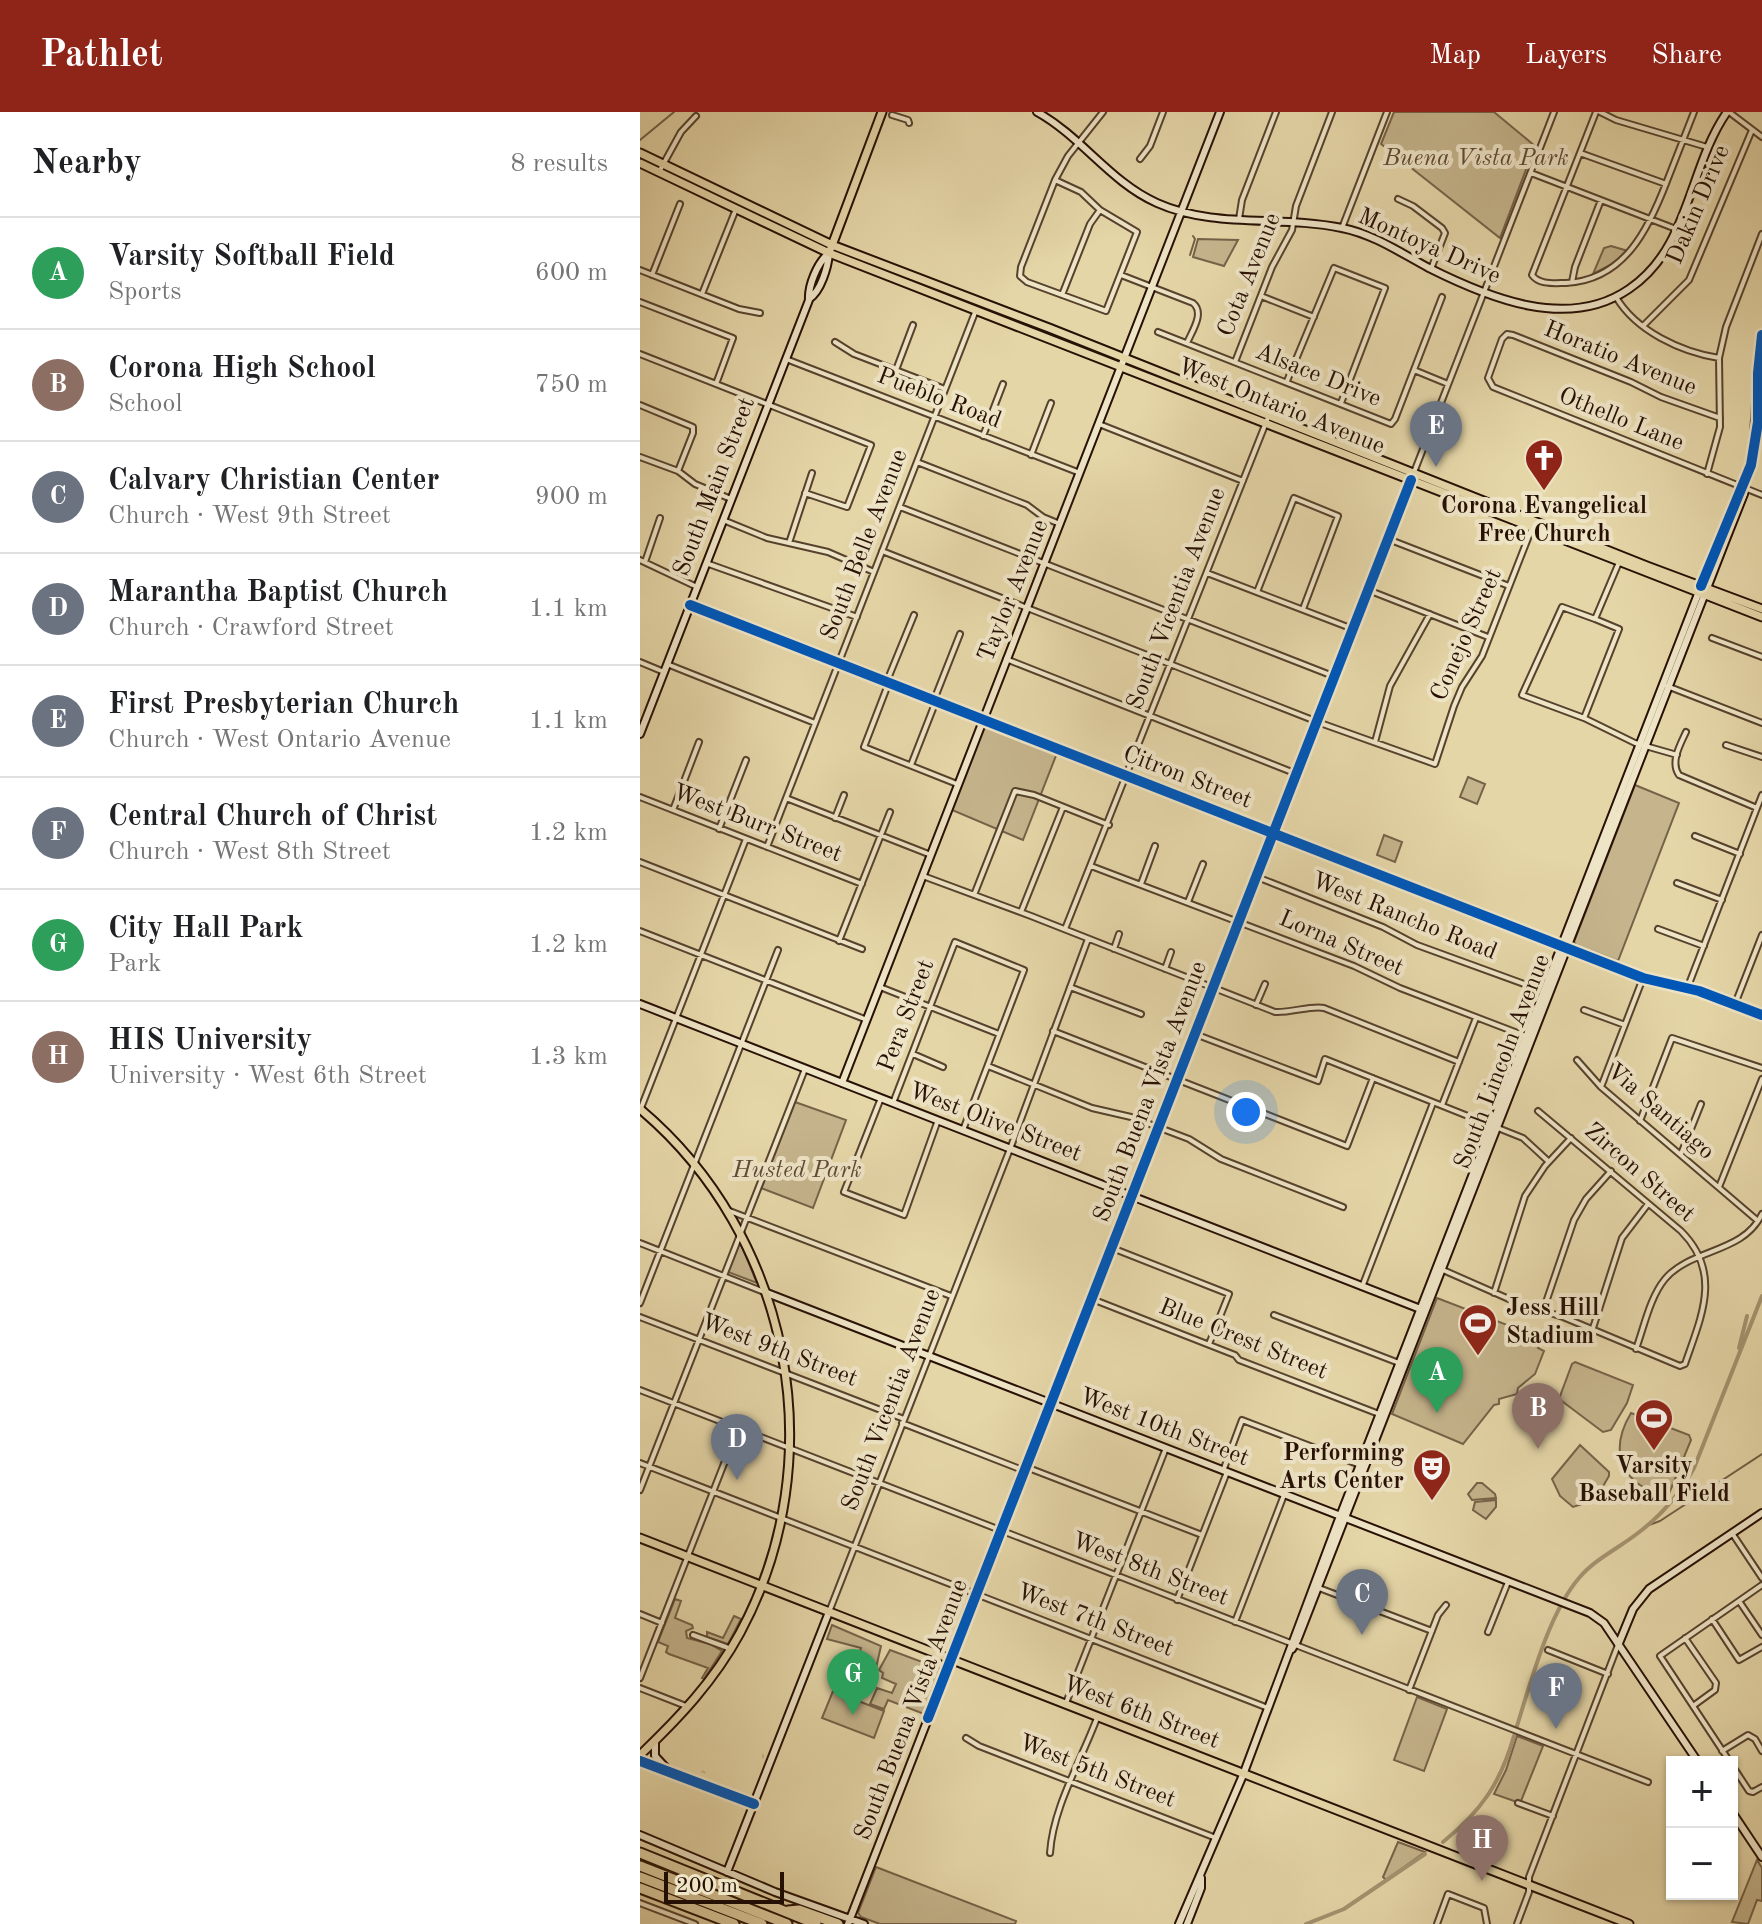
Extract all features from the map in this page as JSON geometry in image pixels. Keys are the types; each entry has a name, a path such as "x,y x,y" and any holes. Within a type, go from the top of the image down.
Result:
{"highway":[{"path":"640,1853 816,1924"},
{"path":"640,1866 787,1924"},
{"path":"640,1877 762,1924"},
{"path":"640,1889 734,1924"},
{"path":"782,1911 799,1910 838,1924"}],"main road":[{"name":"South Main Street","path":"830,249 882,112"},
{"path":"640,153 736,209 830,249"},
{"path":"640,163 661,168 784,222 830,249"},
{"path":"736,209 742,206 768,219 784,222"},
{"name":"West Ontario Avenue","path":"830,249 977,300 1122,362"},
{"name":"West Ontario Avenue","path":"830,249 976,310 1122,362 1620,559 1762,609"},
{"name":"West Ontario Avenue","path":"1703,590 1762,617"},
{"path":"640,1109 695,1164 741,1234 767,1293 778,1329 786,1373 790,1449 782,1519 762,1586 731,1649 688,1707 640,1758"},
{"name":"West 6th Street","path":"640,1538 1629,1924"}],"street":[{"name":"Montoya Drive","path":"1037,112 1134,191 1181,213 1206,218 1342,228 1370,237 1431,269 1484,291 1525,305 1558,310 1577,309 1616,297 1651,271 1678,230 1709,148 1728,112"},
{"path":"1055,180 1081,192 1100,210 1137,232 1106,311 1027,282 1020,276 1055,180 1068,156 1103,112"},
{"path":"1140,159 1150,146 1163,112"},
{"name":"Taylor Avenue","path":"842,1083 1220,112"},
{"path":"1239,219 1242,200 1276,112"},
{"name":"Cota Avenue","path":"1235,362 1272,267 1289,238 1296,206 1332,112"},
{"path":"1342,228 1387,112"},
{"path":"1412,477 1554,112"},
{"path":"1694,112 1684,139 1652,219 1637,246 1621,261 1599,274 1572,282 1552,283 1534,279 1532,275 1598,112 1616,120 1684,139 1709,148"},
{"path":"1728,112 1762,137"},
{"path":"892,115 909,123"},
{"path":"661,168 681,132 696,116"},
{"name":"Dakin Drive","path":"1643,326 1689,280 1752,130"},
{"path":"1580,153 1666,184"},
{"path":"1531,173 1678,230"},
{"path":"1398,199 1413,206 1445,233 1431,269"},
{"path":"1572,282 1601,200"},
{"path":"652,275 680,204"},
{"path":"702,294 736,209"},
{"path":"1062,296 1090,224 1100,210"},
{"path":"1707,474 1716,446 1720,418 1719,358 1726,327 1762,234"},
{"name":"South Main Street","path":"640,734 643,718 666,668 809,299 815,295 830,249"},
{"path":"1287,381 1334,268 1385,288 1341,403"},
{"path":"640,270 739,309 760,313"},
{"path":"1121,275 1198,307 1199,313 1187,343"},
{"path":"1261,296 1314,317"},
{"path":"1442,297 1414,370 1448,384"},
{"path":"1616,297 1631,317 1643,326 1665,339 1706,356 1719,358"},
{"name":"South Belle Avenue","path":"767,847 935,417 976,310 977,300"},
{"path":"640,302 733,338 716,384"},
{"path":"896,370 913,325"},
{"name":"Alsace Drive","path":"1158,332 1391,424 1414,370"},
{"name":"Othello Lane","path":"1507,334 1502,339 1489,382 1493,387 1762,495"},
{"name":"Horatio Avenue","path":"1507,334 1720,418"},
{"name":"South Lincoln Avenue","path":"1179,1924 1243,1775 1495,1126 1526,1036 1564,947 1703,590 1738,491 1743,487 1751,465 1758,422 1762,335"},
{"path":"835,342 854,354 945,389"},
{"path":"640,354 871,445 847,507 805,493"},
{"name":"Pueblo Road","path":"786,359 1080,473"},
{"path":"983,436 1003,384"},
{"path":"1031,455 1051,403"},
{"path":"640,405 693,427 678,471"},
{"name":"South Vicentia Avenue","path":"1065,929 1109,825 1268,419"},
{"path":"1099,424 1243,481"},
{"path":"640,457 678,471 695,484 731,499"},
{"path":"917,462 1027,505 1043,517 1060,524"},
{"path":"789,543 812,473"},
{"name":"South Buena Vista Avenue","path":"849,1922 1412,477"},
{"path":"1257,592 1294,498 1338,516 1303,609"},
{"path":"900,507 1335,676"},
{"path":"660,518 643,561 697,587"},
{"path":"723,520 767,538 810,546 874,572"},
{"name":"Conejo Street","path":"1375,742 1435,764 1458,696 1482,656 1533,525"},
{"path":"1388,539 1509,586"},
{"path":"882,551 1375,742 1390,686 1430,614"},
{"path":"1595,619 1620,559"},
{"path":"706,563 857,617"},
{"path":"1207,573 1353,629"},
{"path":"1368,590 1488,637"},
{"name":"Citron Street","path":"690,605 1643,978 1687,989 1762,1015"},
{"path":"1584,718 1619,629 1562,607 1522,695 1584,718 1642,746 1677,755"},
{"path":"914,615 864,747 958,784"},
{"path":"911,765 960,634"},
{"path":"1712,638 1762,657"},
{"path":"1006,659 1297,774"},
{"path":"640,662 666,668 815,723"},
{"path":"1666,685 1762,723"},
{"path":"1686,732 1677,755 1675,769 1679,775 1757,808"},
{"path":"673,810 699,742"},
{"path":"1726,745 1762,757"},
{"path":"719,829 746,760"},
{"path":"974,895 1015,791 1034,795 1109,825"},
{"path":"835,818 844,795"},
{"path":"1687,989 1762,795"},
{"name":"West Burr Street","path":"640,797 862,884"},
{"path":"786,798 931,855"},
{"path":"1021,912 1063,807"},
{"path":"839,941 890,812"},
{"path":"1695,836 1740,854"},
{"path":"640,1109 746,839"},
{"path":"1141,884 1155,846"},
{"path":"640,862 862,949"},
{"path":"1188,902 1203,864"},
{"name":"Lorna Street","path":"1091,866 1526,1036"},
{"path":"923,876 1275,1012 1305,1011 1315,1006 1324,1008 1459,1062"},
{"name":"West Rancho Road","path":"1257,877 1383,927 1417,945 1538,989 1526,1036"},
{"path":"1677,883 1722,900"},
{"path":"1658,929 1704,946"},
{"path":"640,931 867,1020"},
{"path":"1114,949 1119,934"},
{"path":"1734,1005 1762,935"},
{"name":"South Vicentia Avenue","path":"727,1872 1010,1149 1088,939"},
{"name":"Pera Street","path":"893,1103 955,942 1024,970 999,1034"},
{"path":"640,1303 778,950"},
{"path":"1165,969 1171,952"},
{"path":"1601,1087 1643,978"},
{"path":"1256,1005 1265,984"},
{"path":"880,987 999,1034 963,1131"},
{"path":"1070,987 1141,1014"},
{"name":"West Olive Street","path":"640,1004 1424,1310"},
{"path":"1584,1010 1625,1025"},
{"path":"1442,1105 1476,1017"},
{"path":"1053,1031 1347,1146 1373,1078"},
{"path":"1195,1034 1318,1081 1325,1059 1523,1138 1548,1161"},
{"path":"1640,1121 1672,1038 1762,1068"},
{"path":"913,1054 943,1067"},
{"name":"Via Santiago","path":"1577,1060 1601,1087 1758,1221"},
{"path":"988,1066 1092,1108 1131,1117 1189,1139 1221,1159 1343,1207"},
{"path":"640,1490 805,1069"},
{"path":"1719,1187 1762,1079"},
{"path":"881,1098 844,1192 904,1215 938,1120"},
{"path":"1362,1287 1434,1102"},
{"path":"1681,1154 1701,1104"},
{"name":"Zircon Street","path":"1538,1111 1687,1237 1700,1257 1705,1278 1705,1298 1685,1364 1680,1366 1636,1349"},
{"path":"1494,1293 1522,1205 1534,1180 1571,1138"},
{"path":"1543,1311 1574,1220 1586,1199 1611,1171"},
{"path":"1593,1328 1622,1238 1649,1204"},
{"path":"727,1210 951,1296"},
{"path":"1439,1269 1494,1293 1593,1328 1636,1349 1663,1281 1677,1268 1747,1235 1762,1214"},
{"name":"West 10th Street","path":"640,1243 1599,1618 1694,1756"},
{"path":"1112,1248 1229,1294 1209,1344"},
{"name":"Blue Crest Street","path":"1092,1299 1380,1414"},
{"path":"1274,1315 1402,1364"},
{"name":"West 9th Street","path":"640,1317 1025,1469 1202,1535"},
{"name":"South Lincoln Avenue","path":"1342,1517 1402,1364"},
{"name":"West 8th Street","path":"640,1390 1648,1782"},
{"path":"1177,1600 1242,1420 1360,1465"},
{"path":"640,1678 738,1428"},
{"path":"1065,1705 1166,1448"},
{"name":"West 7th Street","path":"640,1463 1269,1708"},
{"path":"1235,1622 1284,1495"},
{"path":"1517,1924 1529,1893 1529,1876 1633,1609 1649,1589 1762,1513"},
{"path":"1732,1533 1762,1578"},
{"path":"1488,1632 1508,1582"},
{"path":"1725,1756 1660,1656 1762,1585"},
{"path":"1316,1586 1432,1631"},
{"path":"1739,1601 1762,1635"},
{"path":"1409,1690 1438,1615 1446,1605"},
{"path":"640,1614 662,1623"},
{"path":"1712,1619 1739,1660 1762,1647"},
{"path":"693,1635 731,1649"},
{"path":"1685,1637 1716,1683 1715,1690 1693,1706"},
{"path":"1548,1650 1608,1674"},
{"path":"640,1688 688,1707"},
{"path":"1050,1853 1060,1810 1097,1718"},
{"path":"1722,1751 1748,1735 1755,1739 1762,1751"},
{"name":"West 5th Street","path":"966,1738 979,1746 1216,1838"},
{"path":"655,1741 655,1756 670,1772"},
{"path":"640,1758 754,1804"},
{"path":"1738,1773 1753,1792 1762,1787"},
{"path":"1518,1803 1553,1816"},
{"path":"1738,1821 1762,1857"},
{"path":"640,1835 849,1922 864,1924"},
{"name":"South Lincoln Avenue","path":"1187,1924 1201,1888 1201,1876"},
{"path":"1437,1924 1448,1894 1484,1908 1487,1924"},
{"path":"640,1903 695,1924"}],"green space":[{"name":"Buena Vista Park","path":"1394,112 1494,112 1535,146 1500,238 1381,144"},
{"path":"1198,239 1238,240 1224,266 1193,257"},
{"path":"1611,246 1628,251 1593,274 1604,248"},
{"path":"987,725 1057,753 1023,840 952,810 982,730"},
{"path":"1468,777 1485,784 1477,804 1460,797"},
{"path":"1635,785 1679,803 1618,961 1574,942"},
{"path":"1384,835 1402,842 1395,862 1377,855"},
{"name":"Husted Park","path":"795,1102 846,1120 813,1208 761,1188"},
{"path":"740,1242 757,1283 728,1272"},
{"name":"Jess Hill Stadium","path":"1437,1298 1541,1338 1538,1348 1544,1351 1535,1374 1518,1388 1517,1394 1499,1399 1499,1404 1494,1405 1463,1444 1392,1414"},
{"path":"1575,1362 1633,1385 1627,1403 1611,1430 1603,1432 1559,1399"},
{"name":"Varsity Baseball Field","path":"1631,1413 1689,1435 1691,1440 1668,1496 1640,1485 1624,1466 1620,1442"},
{"path":"1580,1445 1609,1472 1609,1476 1595,1500 1573,1507 1560,1496 1552,1479"},
{"path":"1477,1483 1482,1483 1496,1498 1472,1500 1468,1494"},
{"path":"1496,1500 1496,1507 1486,1519 1473,1510 1475,1502"},
{"path":"675,1599 681,1601 675,1618 693,1628 686,1631 687,1638 722,1651 704,1679 708,1668 669,1654 666,1652 668,1646 658,1642"},
{"path":"734,1616 741,1619 728,1644 707,1637 707,1632 723,1638"},
{"path":"832,1625 881,1646 876,1668 865,1671 857,1668 861,1648 827,1639"},
{"path":"890,1650 941,1669 924,1714 888,1700 884,1709 870,1704 877,1688 892,1693 896,1684 882,1678 883,1673 879,1670"},
{"path":"833,1691 884,1711 874,1738 822,1718"},
{"path":"1417,1697 1447,1709 1424,1771 1394,1760"},
{"path":"1517,1736 1543,1746 1521,1801 1494,1794"},
{"path":"1398,1842 1425,1852 1386,1880 1383,1877"},
{"path":"1757,1860 1762,1868 1762,1901 1757,1900 1748,1924 1732,1922"},
{"path":"876,1867 1016,1921 1015,1924 880,1924 861,1917 858,1913"}],"shaded area":[{"path":"1543,1393 1543,1417 1529,1417 1529,1394"}],"waterway":[{"path":"640,140 674,112"},
{"path":"1190,255 1195,239 1193,236"},
{"path":"1517,1726 1542,1648 1568,1593 1592,1565 1663,1511 1694,1468 1762,1296"},
{"path":"1739,1348 1747,1316"},
{"path":"1649,1525 1660,1521 1762,1454"},
{"path":"1443,1842 1469,1819 1488,1795 1514,1736"},
{"path":"1306,1924 1344,1909 1425,1854"}],"cycle path":[{"path":"1701,586 1751,465 1758,422 1762,335"},
{"path":"928,1718 1411,480"},
{"path":"690,605 1643,978 1699,991 1762,1015"},
{"path":"640,1761 754,1804"}],"place":[{"name":"First Presbyterian Church","path":"1436,467"},
{"name":"Corona Evangelical Free Church","path":"1544,492"},
{"name":"Jess Hill Stadium","path":"1478,1357"},
{"name":"Varsity Softball Field","path":"1437,1413"},
{"name":"Corona High School","path":"1538,1449"},
{"name":"Varsity Baseball Field","path":"1654,1452"},
{"name":"Marantha Baptist Church","path":"737,1480"},
{"name":"Performing Arts Center","path":"1432,1502"},
{"name":"Calvary Christian Center","path":"1362,1635"},
{"name":"City Hall Park","path":"853,1715"},
{"name":"Central Church of Christ","path":"1556,1729"},
{"name":"HIS University","path":"1482,1881"}]}
